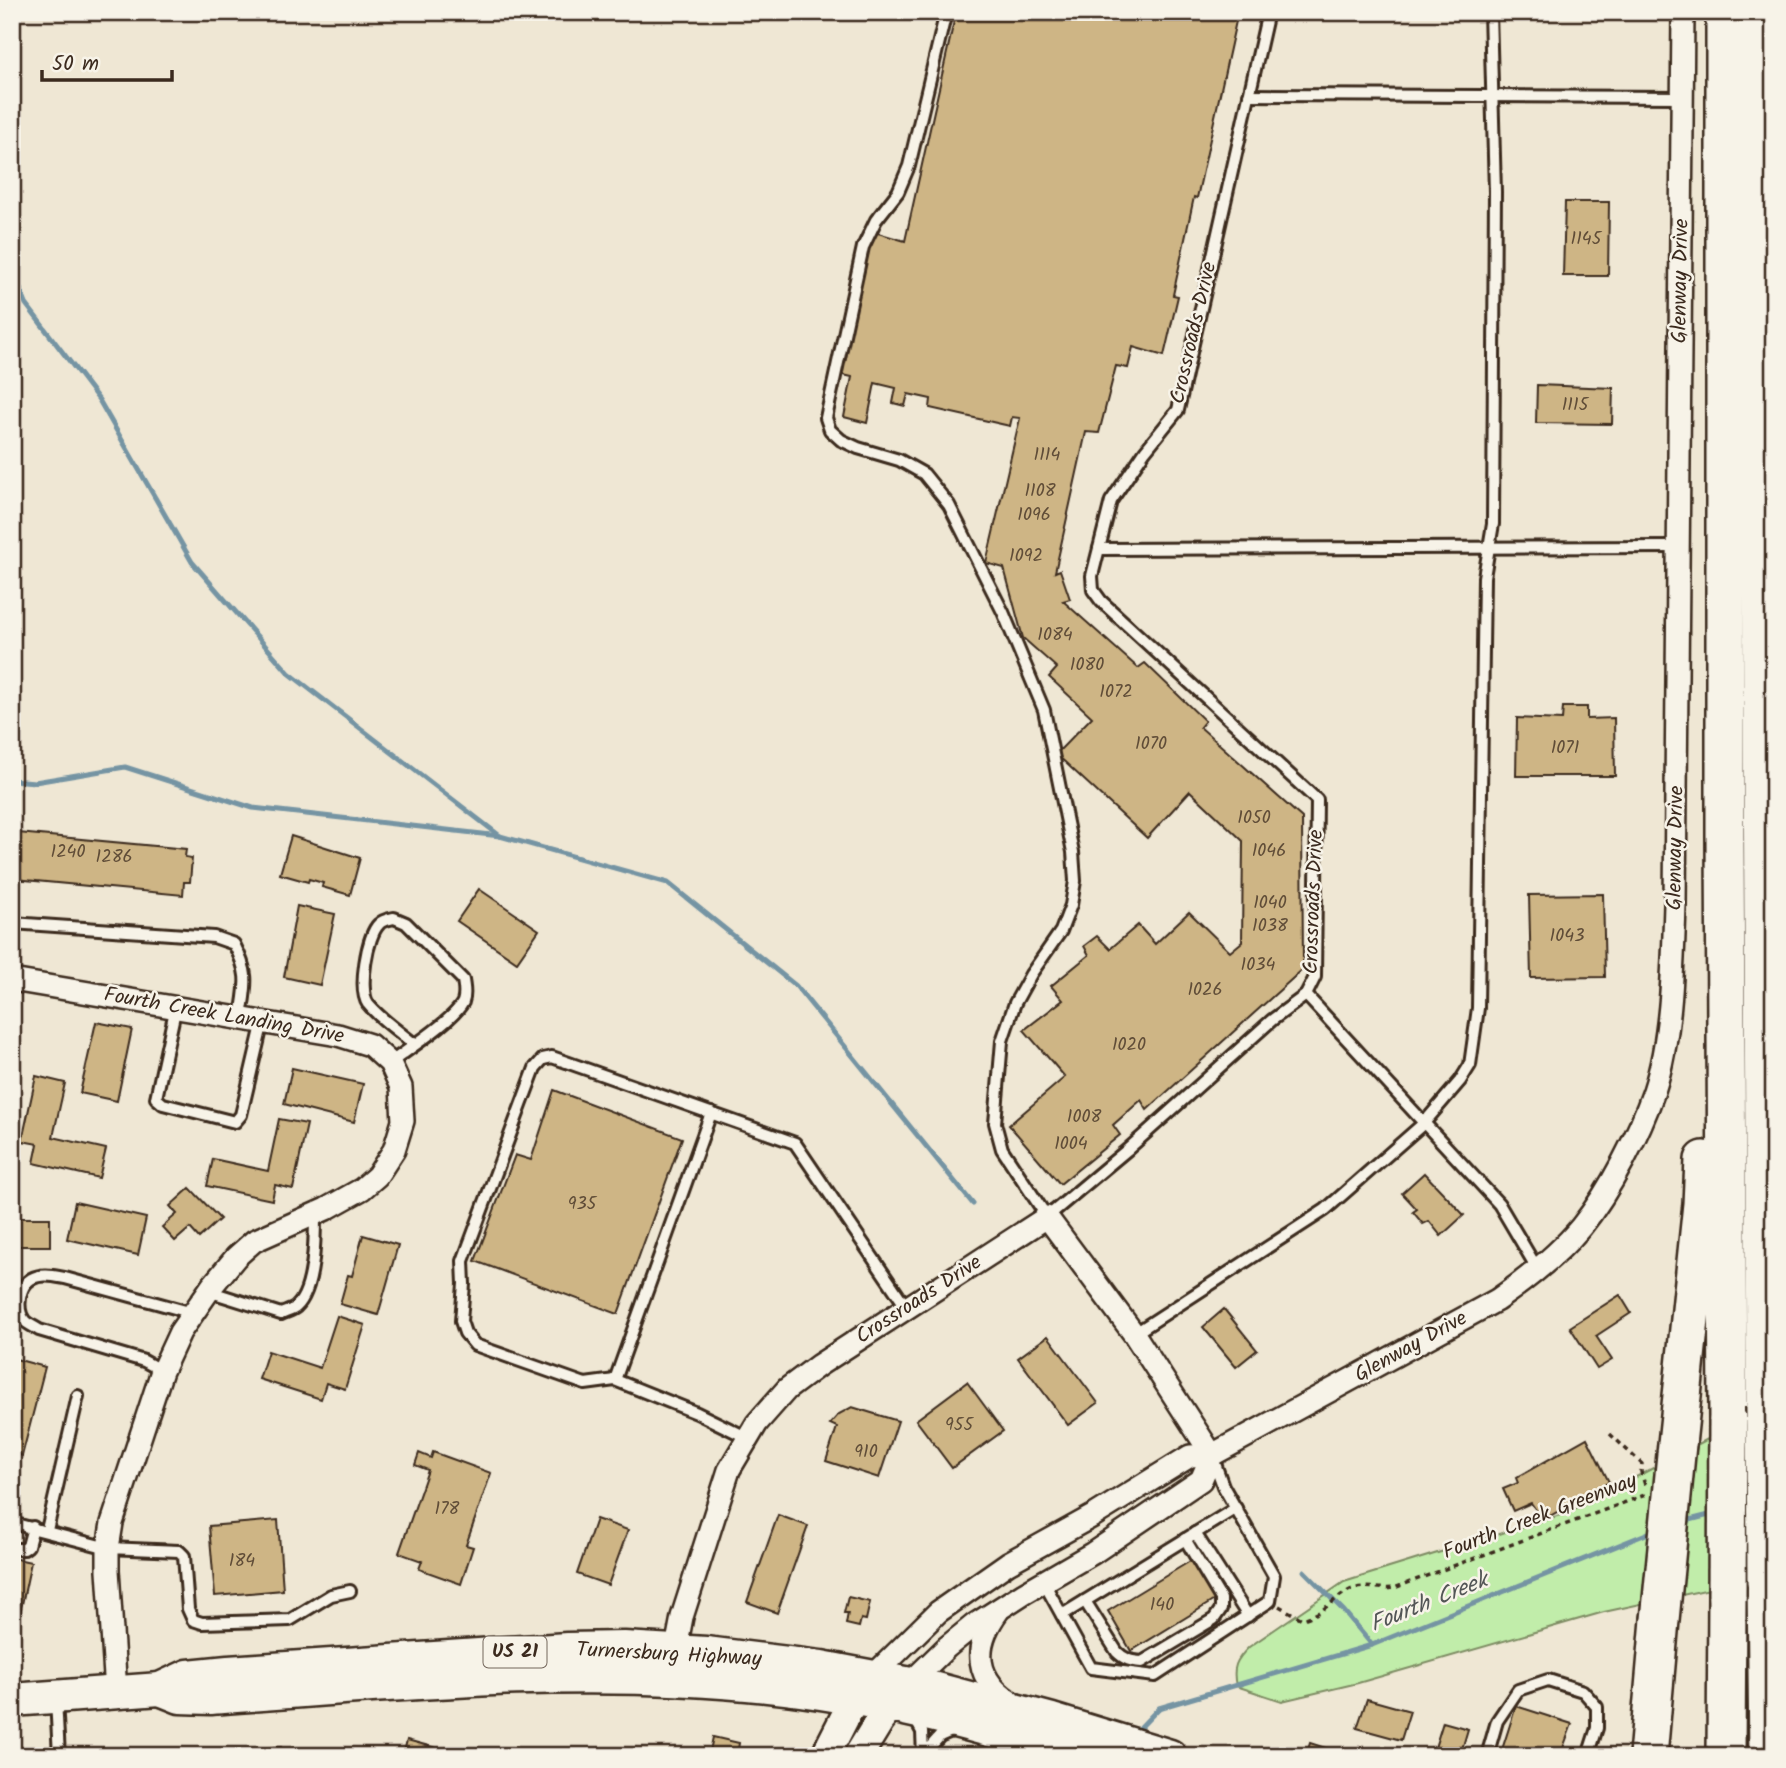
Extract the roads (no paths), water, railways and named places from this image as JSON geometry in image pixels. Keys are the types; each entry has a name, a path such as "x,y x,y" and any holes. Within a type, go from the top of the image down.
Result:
{"highway":[{"path":"1725,12 1724,835 1728,1421 1726,1756"},
{"path":"1759,12 1768,1756"},
{"path":"1648,1754 1702,1204 1724,835"}],"main road":[{"name":"Turnersburg Highway","path":"12,1700 160,1689 180,1697 208,1698 513,1677 587,1676 673,1665 769,1686 864,1687 899,1699 1170,1756"},
{"name":"Turnersburg Highway","path":"1028,1727 1078,1756"}],"street":[{"name":"Glenway Drive","path":"864,1687 938,1612 1007,1563 1093,1516 1190,1456 1212,1455 1497,1300 1538,1270 1581,1227 1634,1138 1654,1089 1663,1053 1673,963 1683,12"},
{"name":"Fourth Creek Landing Drive","path":"12,980 338,1035 370,1045 390,1063"},
{"path":"116,1692 108,1548 112,1523 162,1371 180,1332 236,1257 254,1241 315,1214 362,1189 377,1176 394,1150 403,1121 401,1087 390,1063"},
{"name":"Crossroads Drive","path":"673,1665 682,1617 729,1470 757,1423 788,1389 819,1365 1047,1217"},
{"path":"858,1756 899,1699 960,1636 1043,1581 1093,1553 1201,1480 1212,1455 1134,1334 1047,1217"},
{"path":"1003,1606 984,1636 980,1656 982,1670 996,1691 1028,1727"},
{"path":"825,1756 864,1687"}],"lane":[{"path":"946,12 909,166 898,192 876,220 863,247 826,418 830,429 841,440 899,460 924,474 949,505 1003,612 1044,710 1073,852 1075,881 1071,905 1061,931 1020,993 1002,1041 995,1123 1002,1149 1047,1217"},
{"name":"Crossroads Drive","path":"1047,1217 1127,1150 1272,1020 1306,995 1315,977 1317,800 1101,601 1093,590 1092,576 1111,501 1145,451 1178,410 1269,12"},
{"path":"1134,1334 1325,1210 1424,1124 1470,1065 1477,1022 1484,577 1491,547 1494,459 1493,97 1490,12"},
{"path":"1249,94 1683,97"},
{"path":"1099,549 1678,547"},
{"path":"390,1063 453,1014 463,1002 465,992 463,980 406,923 394,918 380,922 372,933 362,984 363,994 368,1004 414,1044"},
{"path":"12,923 214,937 234,944 244,964 246,985 241,1017"},
{"path":"1306,995 1499,1204 1538,1270"},
{"path":"176,1006 156,1098 163,1104 234,1122 241,1115 263,1021"},
{"path":"748,1438 698,1413 615,1380 585,1384 475,1345 466,1333 461,1321 463,1261 535,1068 543,1059 552,1058 795,1143 907,1308"},
{"path":"615,1380 711,1113"},
{"path":"208,1292 281,1314 296,1307 306,1291 314,1250 315,1214"},
{"path":"162,1371 144,1361 39,1330 25,1321 19,1307 22,1290 30,1279 45,1275 65,1278 193,1314"},
{"path":"47,1531 78,1396"},
{"path":"1043,1581 1091,1668 1155,1676 1270,1601 1274,1576 1223,1486 1212,1455"},
{"path":"1062,1615 1236,1507"},
{"path":"12,1522 108,1548 179,1551 184,1556 188,1609 193,1620 202,1623 290,1620 331,1595 350,1591"},
{"path":"12,1549 28,1546 33,1527"},
{"path":"1085,1601 1117,1652 1123,1659 1132,1662 1142,1662 1214,1619 1221,1609 1221,1599 1190,1536"},
{"path":"1190,1536 1248,1616"},
{"path":"1487,1756 1497,1721 1518,1690 1548,1680 1583,1691 1597,1707 1597,1728 1588,1756"},
{"path":"56,1697 59,1756"},
{"path":"899,1699 919,1724 923,1755"},
{"path":"923,1755 940,1736 955,1729 1028,1727"}],"waterway":[{"path":"12,268 26,304 99,400 192,562 289,673 500,836"},
{"path":"12,780 35,782 125,767 253,808 500,836 668,883 796,986 973,1204"},
{"name":"Fourth Creek","path":"1682,1522 1713,1514"},
{"name":"Fourth Creek","path":"1134,1734 1159,1708 1372,1645 1656,1530"},
{"path":"1304,1571 1344,1611 1372,1645"}]}
